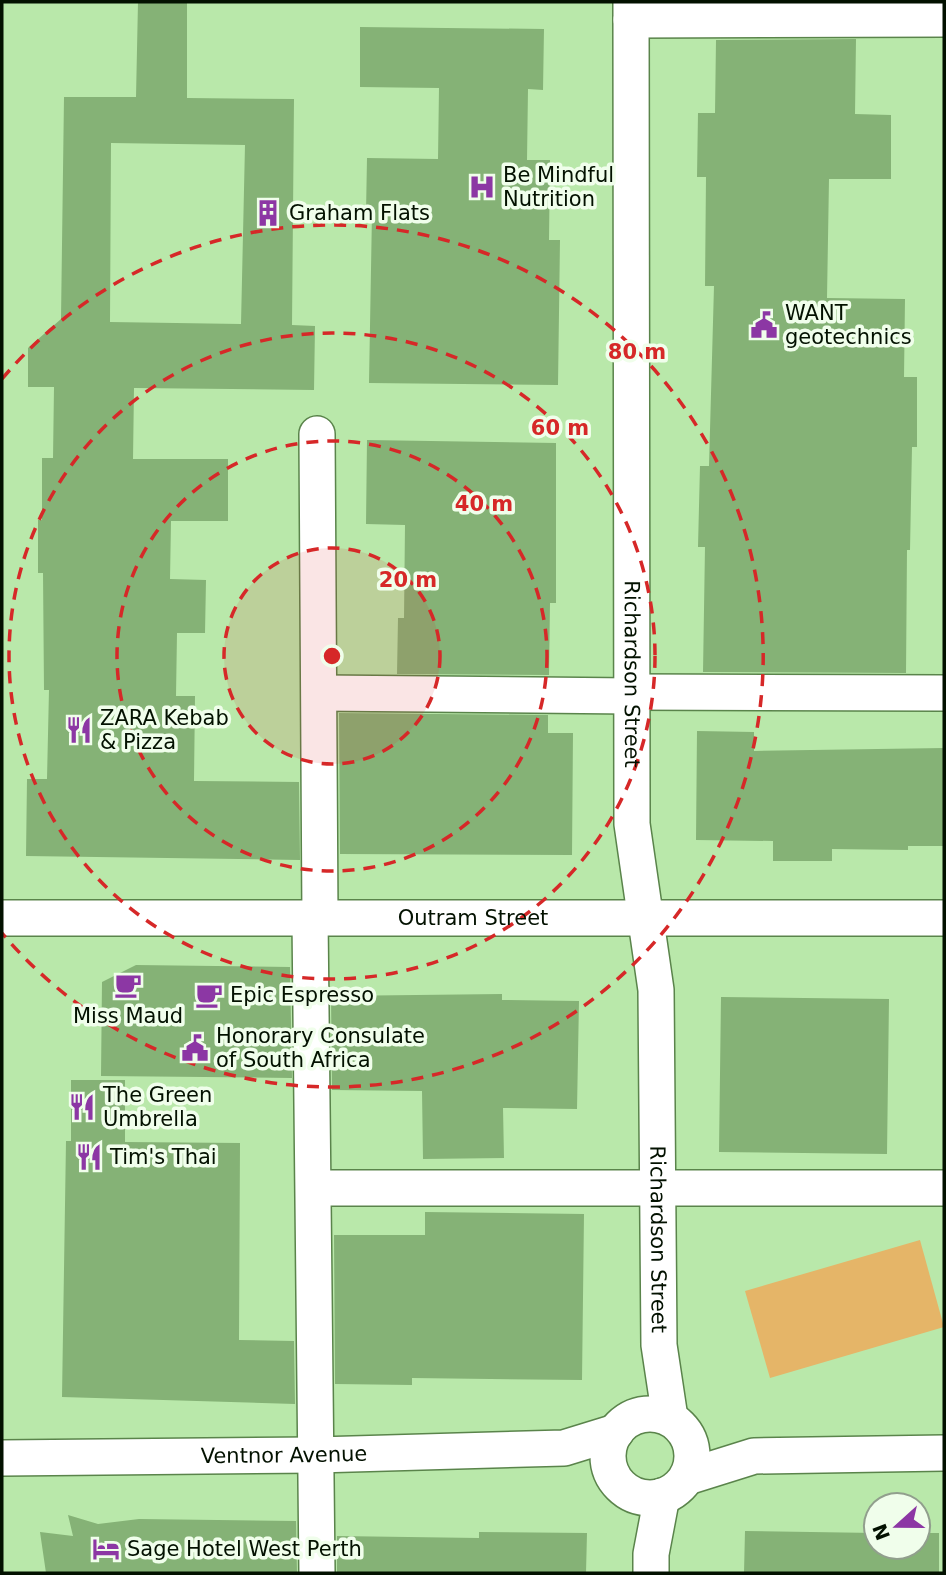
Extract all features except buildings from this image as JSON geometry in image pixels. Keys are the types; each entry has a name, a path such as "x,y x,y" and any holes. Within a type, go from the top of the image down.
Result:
{"street":[{"path":"631,11 944,19"},
{"name":"Richardson Street","path":"631,11 632,824 656,990 659,1345 677,1424"},
{"path":"317,434 320,692 315,918 314,1188 317,1573"},
{"path":"320,692 944,693"},
{"name":"Outram Street","path":"2,918 944,918"},
{"path":"314,1188 944,1188"},
{"name":"Richardson Street","path":"621,1427 659,1345"},
{"path":"651,1564 608,1454 621,1427 648,1413 754,1456"},
{"path":"651,1564 675,1487 693,1452 677,1424"},
{"name":"Ventnor Avenue","path":"2,1458 317,1455 564,1448 621,1427"},
{"path":"564,1448 640,1497 675,1487 754,1456 944,1453"}],"shaded area":[{"path":"920,1240 944,1327 770,1378 745,1291"}],"place":[{"name":"Be Mindful Nutrition","path":"482,187"},
{"name":"Graham Flats","path":"268,213"},
{"name":"WANT geotechnics","path":"764,325"},
{"name":"ZARA Kebab & Pizza","path":"79,730"},
{"name":"Miss Maud","path":"128,985"},
{"name":"Epic Espresso","path":"209,995"},
{"name":"Honorary Consulate of South Africa","path":"195,1048"},
{"name":"The Green Umbrella","path":"82,1107"},
{"name":"Tim's Thai","path":"89,1157"},
{"name":"Sage Hotel West Perth","path":"106,1549"}]}
